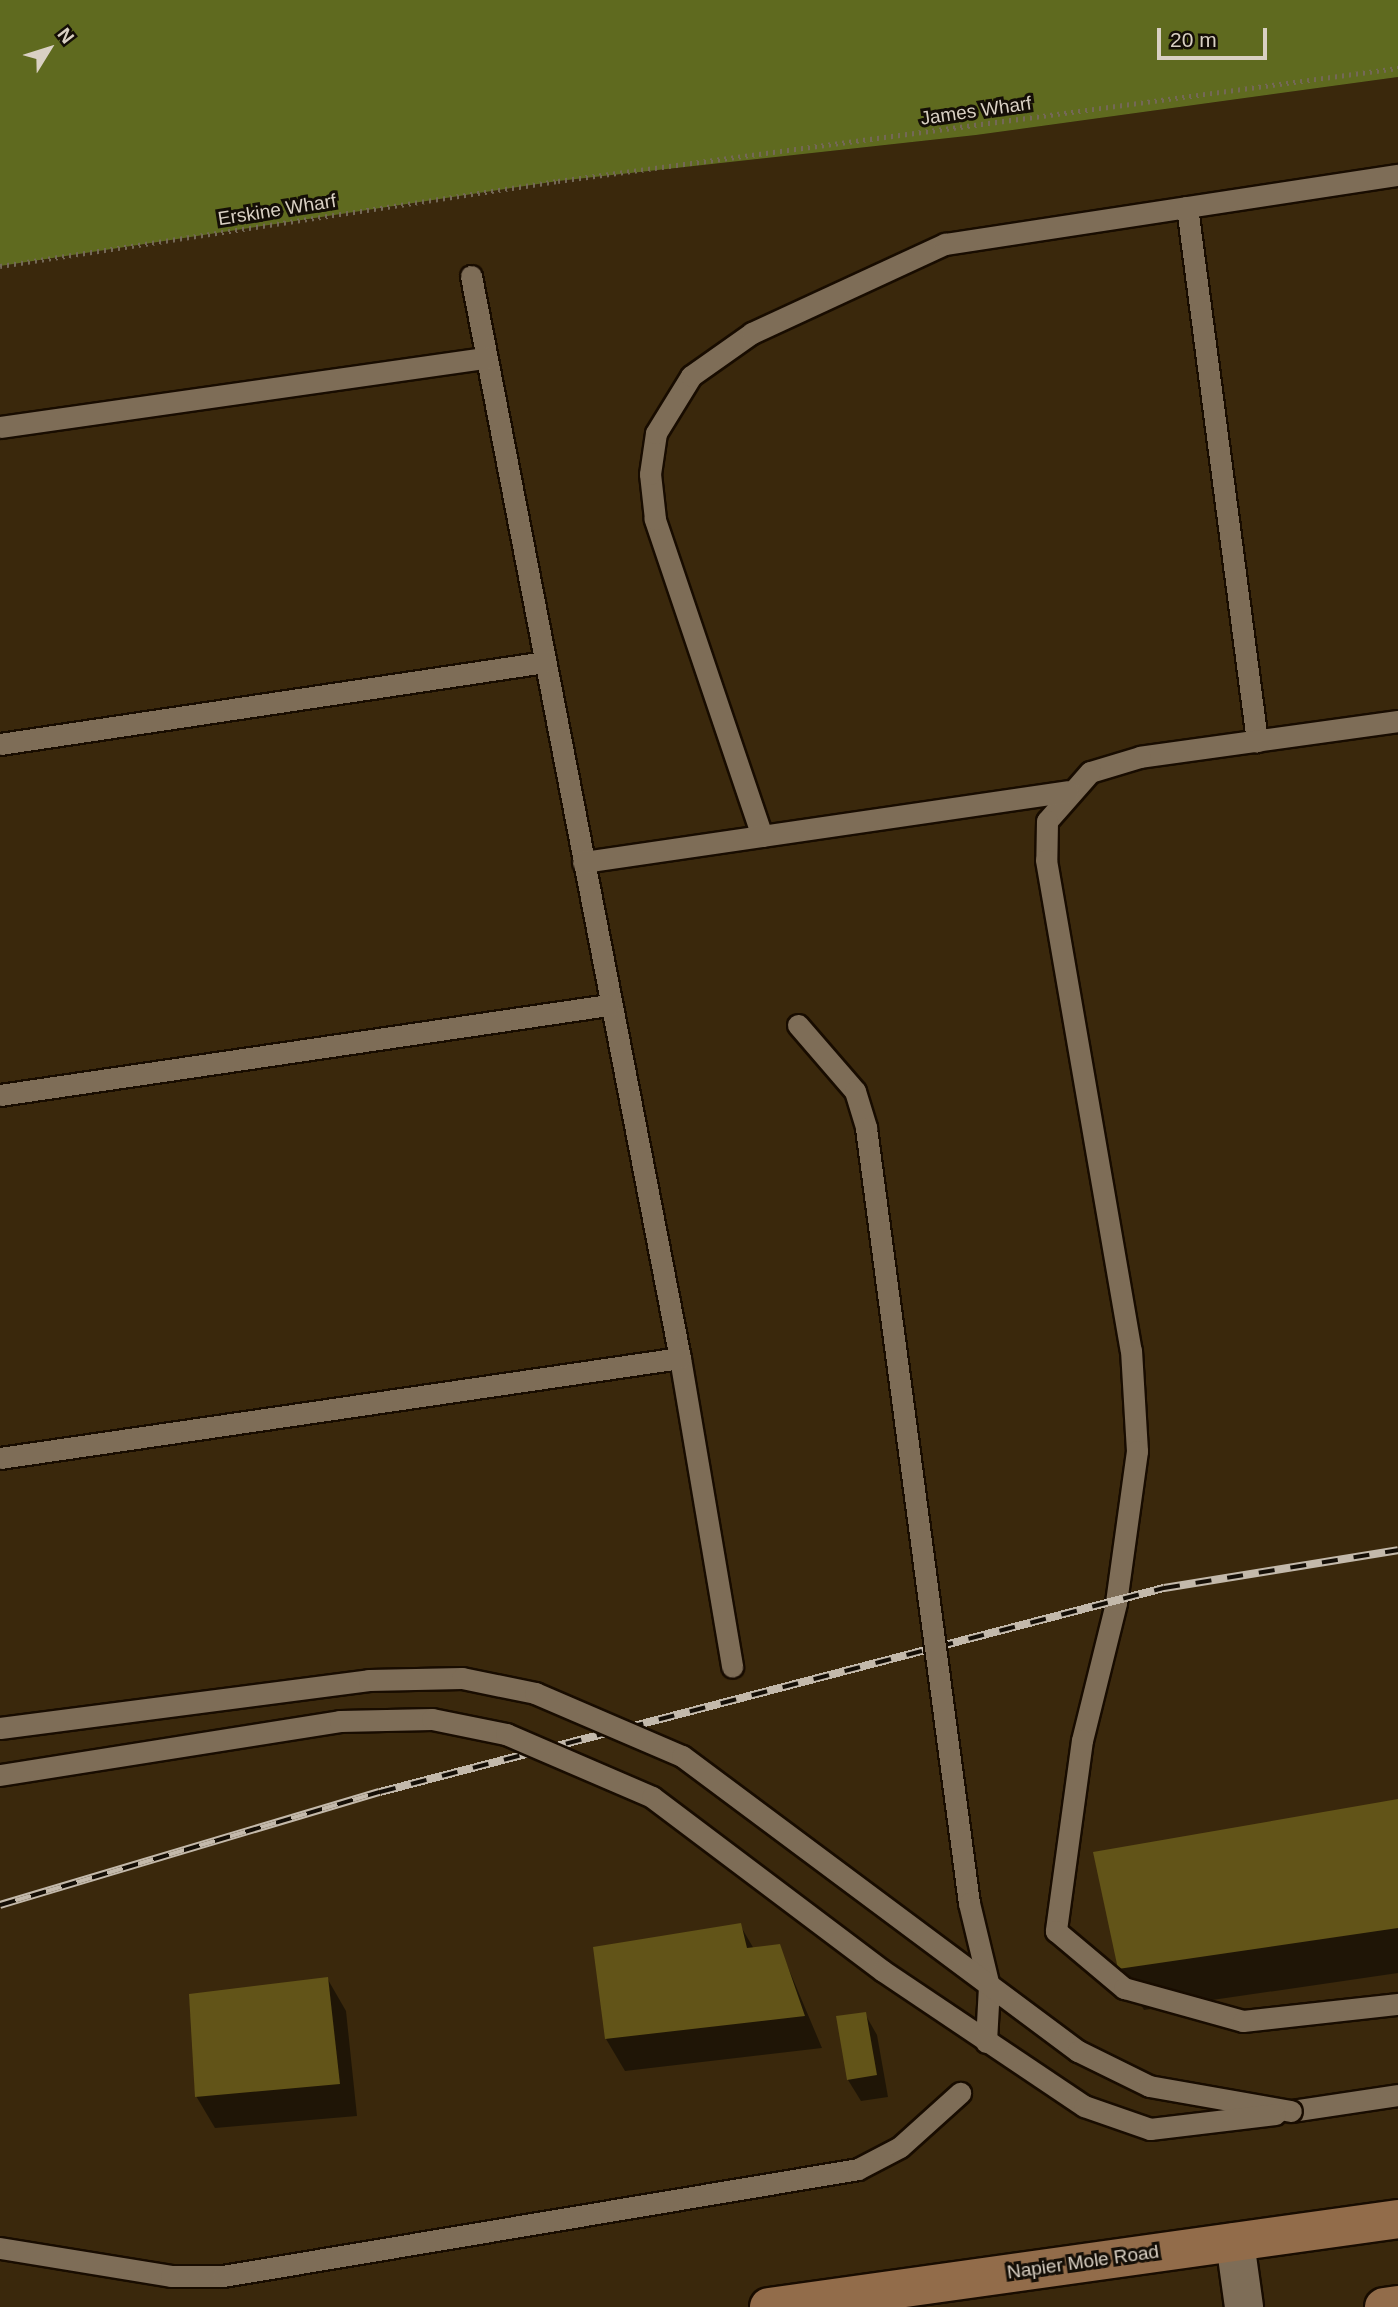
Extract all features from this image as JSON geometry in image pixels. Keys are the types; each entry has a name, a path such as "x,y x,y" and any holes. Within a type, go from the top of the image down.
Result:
{"main road":[{"name":"Napier Mole Road","path":"769,2307 1398,2219"},
{"path":"1384,2307 1398,2305"}],"street":[{"path":"1234,2242 1244,2307"}],"lane":[{"path":"762,836 655,519 650,474 669,403 691,376 752,332 903,259 945,244 1398,175"},
{"path":"1187,207 1257,741"},
{"path":"471,276 608,1005 681,1358 732,1667"},
{"path":"0,427 485,358"},
{"path":"0,744 545,662"},
{"path":"1398,721 1140,757 1090,772 1068,791 1047,821 1046,860 1131,1350 1138,1451 1116,1603 1082,1740 1056,1931 1124,1988 1243,2021 1398,2004"},
{"path":"583,862 1068,791"},
{"path":"0,1095 608,1005"},
{"path":"798,1025 855,1091 866,1128 969,1903 989,1986 986,2042"},
{"path":"0,1458 681,1358"},
{"path":"0,1728 369,1679 462,1678 535,1693 682,1756 1078,2051 1149,2085 1291,2111"},
{"path":"0,1775 340,1721 432,1719 506,1734 652,1797 986,2042 1066,2096 1123,2123 1179,2129 1398,2095"},
{"path":"0,2248 171,2276 223,2276 858,2169 900,2147 960,2093"}],"path":[{"name":"James Wharf","path":"558,181 1398,68"},
{"name":"Erskine Wharf","path":"0,266 558,181"}],"shaded area":[{"path":"0,0 1398,0 1398,77 976,135 558,181 0,266"},
{"path":"1398,77 1398,2307 0,2307 0,266 558,181 976,135"}],"building":[{"path":"1398,1799 1398,1928 1118,1969 1093,1852"},
{"path":"741,1923 747,1948 780,1944 805,2016 605,2039 593,1947"},
{"path":"328,1977 340,2084 195,2097 189,1994"},
{"path":"866,2012 877,2075 847,2080 836,2016"}],"railway":[{"path":"0,1905 380,1792 1164,1588 1398,1550"}]}
